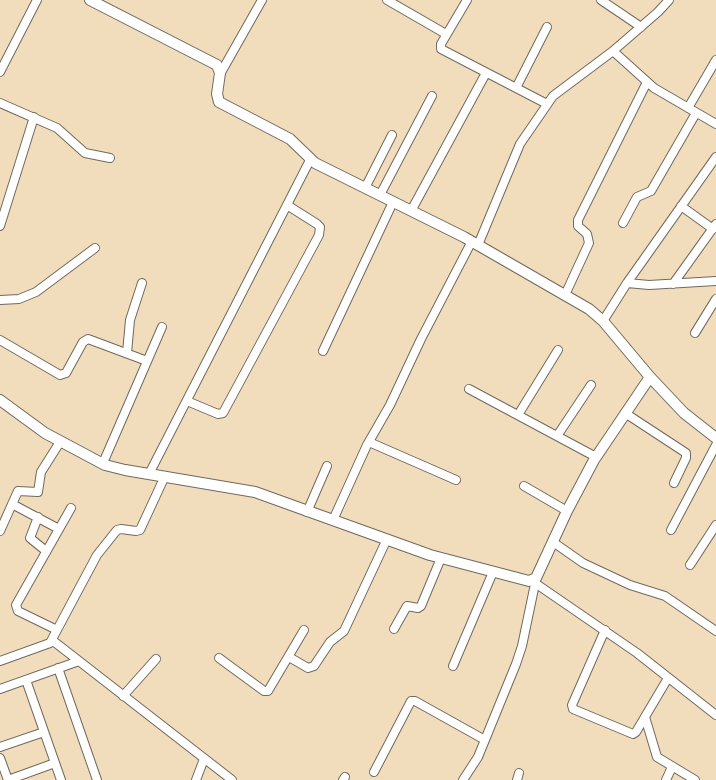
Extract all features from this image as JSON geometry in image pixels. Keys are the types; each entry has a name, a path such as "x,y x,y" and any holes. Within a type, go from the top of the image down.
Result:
{"street":[{"path":"0,72 37,0"},
{"path":"90,0 214,63 219,69 217,94 219,102 290,139 310,160 475,243 589,309 603,321 650,377 684,413 716,438"},
{"path":"219,76 262,0"},
{"path":"387,0 446,34"},
{"path":"467,0 441,44 443,52 547,104"},
{"path":"333,520 369,442 390,405 421,339 475,243 520,144 556,91 578,77 612,51 663,8 669,0"},
{"path":"604,1 641,27"},
{"path":"516,88 547,27"},
{"path":"612,51 662,94 716,124"},
{"path":"688,108 716,60"},
{"path":"411,211 486,73"},
{"path":"565,295 589,243 587,234 578,226 578,220 647,82"},
{"path":"380,195 432,96"},
{"path":"0,103 34,117 62,131 85,153 110,158"},
{"path":"623,223 637,197 652,191 696,113"},
{"path":"0,226 34,117"},
{"path":"365,188 392,135"},
{"path":"603,321 627,283 716,157"},
{"path":"150,474 310,160"},
{"path":"323,352 393,202"},
{"path":"187,401 218,414 223,413 319,235 320,227 317,224 287,205"},
{"path":"673,284 714,226 681,206"},
{"path":"0,300 19,299 32,294 95,248"},
{"path":"627,283 673,284 716,281"},
{"path":"127,353 130,320 142,283"},
{"path":"695,333 716,299"},
{"path":"103,464 162,327"},
{"path":"0,340 60,375 66,373 85,340 90,339 147,361"},
{"path":"518,415 558,350"},
{"path":"463,780 475,763 486,740 519,655 536,580 567,511 596,457 650,377"},
{"path":"557,436 591,385"},
{"path":"469,389 596,457"},
{"path":"0,400 39,429 60,442 103,464 150,474 255,492 307,512 441,558 529,581 536,580 605,630 716,715"},
{"path":"625,413 686,453 686,458 674,483"},
{"path":"0,531 19,490 35,493 38,492 41,472 60,442"},
{"path":"369,442 456,480"},
{"path":"671,530 716,445"},
{"path":"307,512 327,466"},
{"path":"0,661 47,645 52,640 94,561 114,533 121,529 136,531 142,528 164,476"},
{"path":"524,486 567,511"},
{"path":"12,504 59,528"},
{"path":"57,630 18,611 16,605 71,508"},
{"path":"38,517 30,538 46,552"},
{"path":"690,565 716,525"},
{"path":"289,657 308,668 314,666 330,642 344,632 388,539"},
{"path":"553,542 583,563 635,587 664,596 716,631"},
{"path":"394,629 407,606 418,608 421,606 441,558"},
{"path":"453,666 493,572"},
{"path":"219,658 266,691 269,690 304,630"},
{"path":"605,630 572,707 632,734 636,732 668,678"},
{"path":"52,640 232,780"},
{"path":"123,696 156,659"},
{"path":"0,689 79,661"},
{"path":"58,668 97,780"},
{"path":"26,680 61,780"},
{"path":"374,772 411,701 415,701 486,740"},
{"path":"645,717 656,755 672,767 695,780"},
{"path":"0,747 44,732"},
{"path":"0,758 5,776 56,763"},
{"path":"196,780 204,758"},
{"path":"666,780 672,767"}]}
